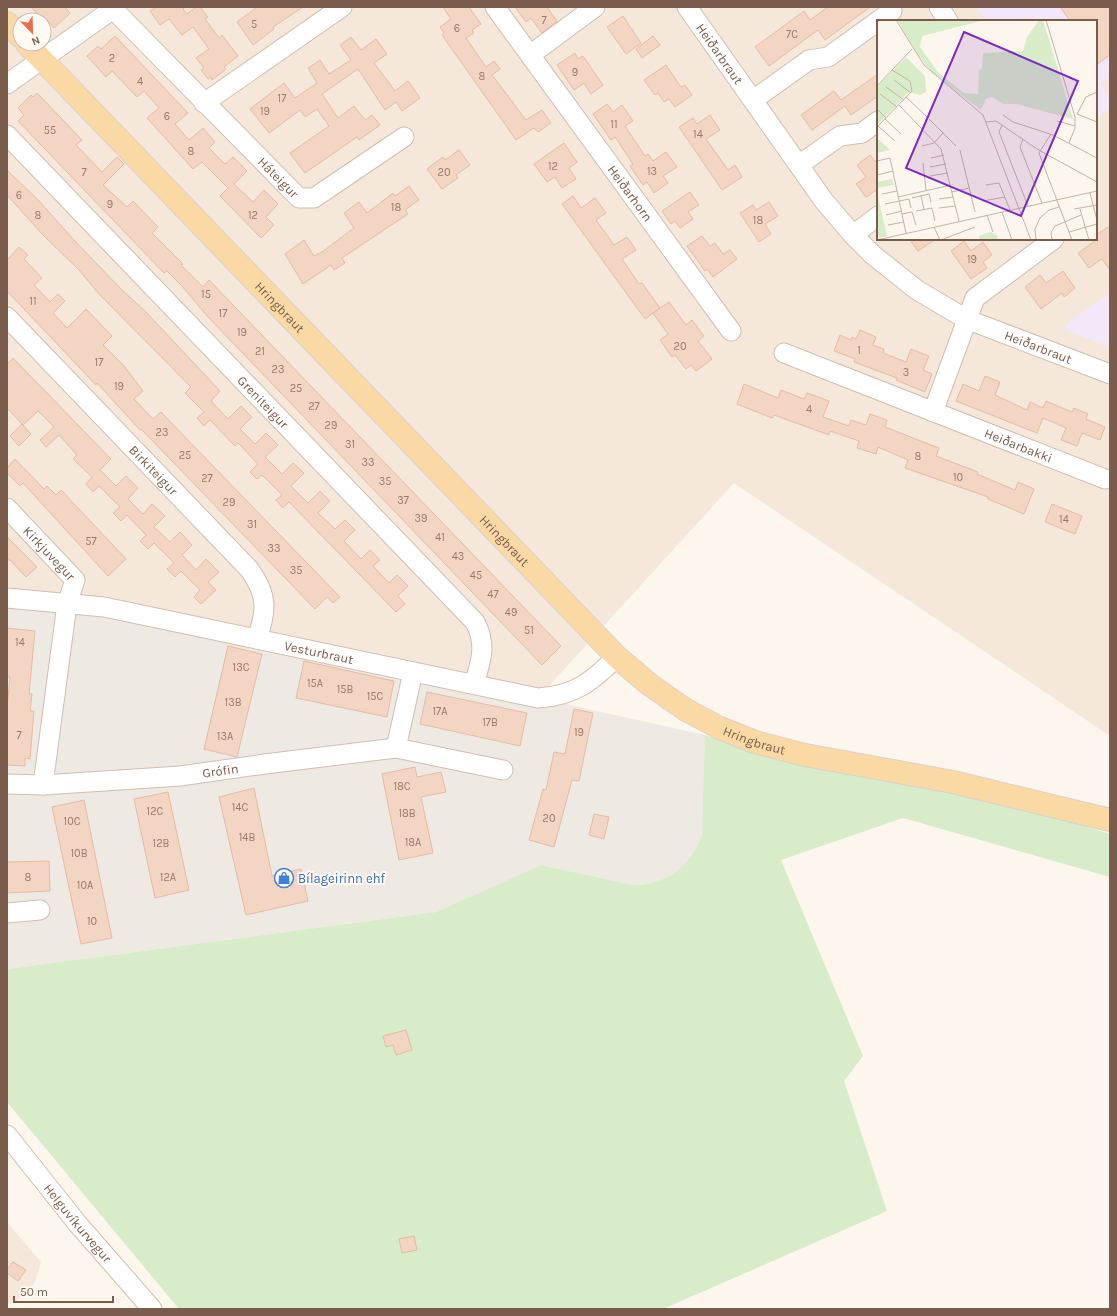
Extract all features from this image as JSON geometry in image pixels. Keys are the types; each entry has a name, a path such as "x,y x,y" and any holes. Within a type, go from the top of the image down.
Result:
{"main road":[{"name":"Hringbraut","path":"34,52 617,657 650,685 686,710 720,728 755,742 805,756 968,785 1110,820"}],"street":[{"path":"204,103 342,7"},
{"name":"Heiðarhorn","path":"495,7 731,331"},
{"path":"530,55 595,7"},
{"path":"939,7 947,20"},
{"path":"52,42 115,8"},
{"name":"Háteigur","path":"115,8 204,103 295,195 304,200 318,196 404,137"},
{"name":"Heiðarbraut","path":"693,9 753,100 824,201 853,235 873,255 911,286 966,319 1110,374"},
{"path":"879,20 892,11"},
{"path":"753,100 809,60 828,57 877,22"},
{"path":"7,84 34,52"},
{"path":"799,165 840,136 862,133 877,122"},
{"name":"Greniteigur","path":"7,135 475,622 483,645 482,659 474,684"},
{"path":"853,235 877,217"},
{"path":"933,412 975,298 1053,240"},
{"name":"Birkiteigur","path":"7,317 249,569 259,585 264,606 265,618 257,639"},
{"name":"Heiðarbakki","path":"784,352 1105,479"},
{"name":"Kirkjuvegur","path":"7,508 75,580 67,604"},
{"name":"Vesturbraut","path":"7,598 104,607 538,698 563,694 584,685 617,657"},
{"path":"43,785 67,604"},
{"path":"396,748 413,672"},
{"name":"Grófin","path":"7,784 43,785 180,776 396,748 503,770"},
{"path":"7,913 40,910"},
{"name":"Helguvíkurvegur","path":"7,1135 77,1223 152,1309"}],"shaded area":[{"path":"7,7 1110,7 1110,736 734,483 538,698 7,598"},
{"path":"977,7 1110,7 1110,77 1099,84 1110,99 1110,108 1097,117 1097,20 986,20"},
{"path":"1110,293 1110,347 1065,330 1068,323"},
{"path":"7,598 538,698 705,735 704,823 699,844 688,862 681,869 663,880 653,883 633,885 541,865 436,912 7,969"},
{"path":"7,1222 41,1262 35,1282 15,1303 7,1303"}],"green space":[{"path":"705,735 773,757 992,797 1110,834 1110,877 903,818 781,860 863,1056 844,1081 887,1211 663,1309 179,1309 7,1102 7,969 436,912 541,865 633,885 657,882 676,872 685,864 698,845 702,834"}],"building":[{"path":"31,7 65,7 70,13 54,28 52,26 52,12 36,12"},
{"path":"156,7 185,7 183,9 187,14 196,7 200,7 208,17 205,19 219,38 222,35 238,56 224,67 226,69 212,80 211,77 208,79 201,70 204,68 196,58 209,49 193,27 182,35 169,19 160,25 150,11"},
{"path":"257,7 303,7 273,27 274,29 253,45 237,22"},
{"path":"443,7 469,7 481,24 472,30 474,33 466,38 486,67 494,61 500,69 492,75 526,120 542,110 551,123 538,132 534,128 516,140 442,35 444,33 440,27 451,19"},
{"path":"515,7 547,7 557,21 542,33 531,18 526,22"},
{"path":"828,7 870,7 825,40 818,30 769,66 755,47 804,11 810,20"},
{"path":"1060,7 1110,7 1110,55 1097,64 1097,20 1069,20"},
{"path":"623,16 641,43 626,54 607,27"},
{"path":"115,36 188,113 175,124 189,140 203,128 215,142 209,148 225,164 233,157 247,171 234,184 253,202 264,190 278,204 266,217 274,225 261,238 220,196 228,188 202,162 193,169 147,118 159,108 144,91 137,97 112,71 106,77 87,56 98,46 101,49"},
{"path":"653,36 660,45 642,58 636,49"},
{"path":"351,37 361,50 376,39 387,54 374,63 395,91 408,81 420,98 402,111 396,102 385,110 358,69 322,94 338,118 354,106 365,120 372,115 380,125 359,140 357,137 305,173 290,153 329,126 317,109 305,117 300,110 269,133 250,109 284,83 295,98 317,83 308,68 320,60 329,74 351,60 340,45"},
{"path":"575,53 578,59 583,56 603,85 591,94 584,83 574,90 557,65"},
{"path":"666,65 681,87 685,85 692,95 675,107 669,99 664,102 658,93 655,95 644,80"},
{"path":"877,75 877,97 851,115 845,106 812,130 801,115 834,91 841,100"},
{"path":"37,93 82,140 76,145 102,172 117,157 124,164 103,185 127,207 133,201 158,227 152,233 183,264 181,265 203,287 209,280 561,646 542,665 208,317 181,285 167,271 164,273 18,121 24,115 18,108 31,95 33,97"},
{"path":"607,104 613,112 622,105 633,121 625,126 645,156 648,154 653,161 666,152 677,167 663,176 668,183 654,193 647,182 643,185 630,166 633,164 615,137 611,140 593,114"},
{"path":"710,115 720,130 706,139 728,170 735,165 742,177 722,190 679,127 693,118 697,124"},
{"path":"564,143 577,162 569,168 576,179 562,188 555,177 547,182 534,164"},
{"path":"459,150 470,165 456,175 458,178 442,189 427,169 443,157 445,160"},
{"path":"870,155 877,164 877,190 866,197 856,184 866,177 857,165"},
{"path":"7,170 40,202 72,238 123,291 145,311 220,391 211,401 228,419 241,406 252,417 240,429 255,444 266,433 278,445 265,457 282,474 293,463 304,473 291,486 308,503 320,491 330,501 318,513 335,529 345,520 355,530 344,541 361,559 370,550 380,560 373,566 389,583 397,575 408,586 398,596 405,604 396,612 289,502 283,508 276,500 282,495 262,475 257,479 250,472 258,464 238,443 235,446 210,420 204,426 197,418 204,412 185,393 191,387 99,294 79,270 43,235 7,195"},
{"path":"409,186 419,200 405,210 408,214 342,258 345,263 334,270 331,265 303,284 285,254 304,240 314,256 322,252 354,228 344,213 359,202 367,213 393,193 395,196"},
{"path":"690,192 699,205 688,212 693,219 680,228 675,221 671,224 662,211"},
{"path":"573,196 581,208 595,198 606,213 596,220 614,245 627,237 636,250 622,259 639,284 642,283 660,308 645,319 562,204"},
{"path":"769,202 778,216 765,224 771,234 759,242 740,213 753,205 756,210"},
{"path":"1110,226 1110,270 1102,259 1089,268 1078,253 1094,240 1097,240 1097,234"},
{"path":"702,236 710,246 715,243 723,254 730,250 737,259 713,277 707,269 705,271 687,246"},
{"path":"910,240 934,240 918,251"},
{"path":"964,241 971,251 983,242 992,255 983,262 987,268 971,279 951,251"},
{"path":"19,247 28,255 24,259 42,278 34,285 50,302 58,294 65,301 53,313 67,328 86,309 112,336 103,345 124,366 143,391 134,399 153,419 161,412 340,597 333,603 327,597 315,609 141,429 140,430 97,383 96,385 7,291 7,260"},
{"path":"1063,271 1075,288 1064,297 1062,293 1041,309 1025,287 1040,275 1046,283"},
{"path":"669,302 686,325 692,320 704,336 698,341 712,359 696,371 691,365 686,369 675,355 672,357 660,340 668,334 653,313"},
{"path":"860,330 876,337 873,345 884,349 883,353 906,362 911,349 929,356 923,370 932,374 925,392 896,380 897,378 854,362 855,359 834,351 840,335 851,340 852,337 856,339"},
{"path":"13,358 111,459 100,470 116,486 126,476 138,488 128,499 143,514 152,504 165,516 154,527 170,542 180,532 192,545 182,555 196,570 206,559 219,572 208,582 216,590 201,604 194,597 200,590 181,571 175,577 167,569 174,563 154,543 148,549 140,541 146,535 127,515 121,521 113,513 120,507 99,486 93,492 86,484 92,477 73,459 77,455 59,435 46,447 40,440 54,427 38,411 23,425 7,408 7,364"},
{"path":"985,376 1000,382 995,395 1027,410 1030,402 1043,408 1046,401 1072,412 1074,408 1088,414 1086,419 1105,427 1100,440 1082,433 1077,446 1061,440 1066,428 1043,418 1037,433 956,401 963,384 979,391"},
{"path":"744,384 778,398 781,390 804,399 807,393 829,401 823,417 849,426 851,420 866,425 870,414 887,420 885,427 939,448 936,456 978,472 977,474 1015,490 1018,482 1034,489 1024,514 988,499 988,497 905,468 908,460 878,447 876,454 857,448 859,441 830,431 829,435 774,415 772,418 737,404"},
{"path":"22,424 31,434 19,446 10,436"},
{"path":"15,459 44,489 47,486 56,495 61,490 126,559 108,576 23,483 20,486 7,473 7,468"},
{"path":"1052,504 1082,516 1075,534 1045,522"},
{"path":"7,537 37,567 26,577 10,560 7,560"},
{"path":"7,628 35,631 29,694 32,694 30,711 34,711 30,759 25,758 25,766 7,765 7,709 10,677 7,677"},
{"path":"228,646 262,654 237,757 204,749"},
{"path":"304,661 394,681 387,717 296,698"},
{"path":"427,692 527,713 520,746 420,724"},
{"path":"574,709 593,713 579,781 572,780 554,847 529,840 543,789 546,790 554,752 565,754"},
{"path":"415,767 417,777 441,772 446,792 421,797 433,853 399,860 382,774"},
{"path":"254,788 272,876 301,869 308,901 246,915 219,797"},
{"path":"168,792 189,890 155,898 134,799"},
{"path":"84,800 112,938 81,944 52,807"},
{"path":"594,814 609,817 604,839 589,835"},
{"path":"49,861 50,891 7,893 7,862"},
{"path":"406,1030 412,1050 396,1055 393,1045 386,1047 383,1036"},
{"path":"414,1236 417,1250 402,1253 399,1239"},
{"path":"13,1262 26,1270 18,1281 7,1273 7,1270"}],"place":[{"name":"Bílageirinn ehf","path":"284,878"}]}
